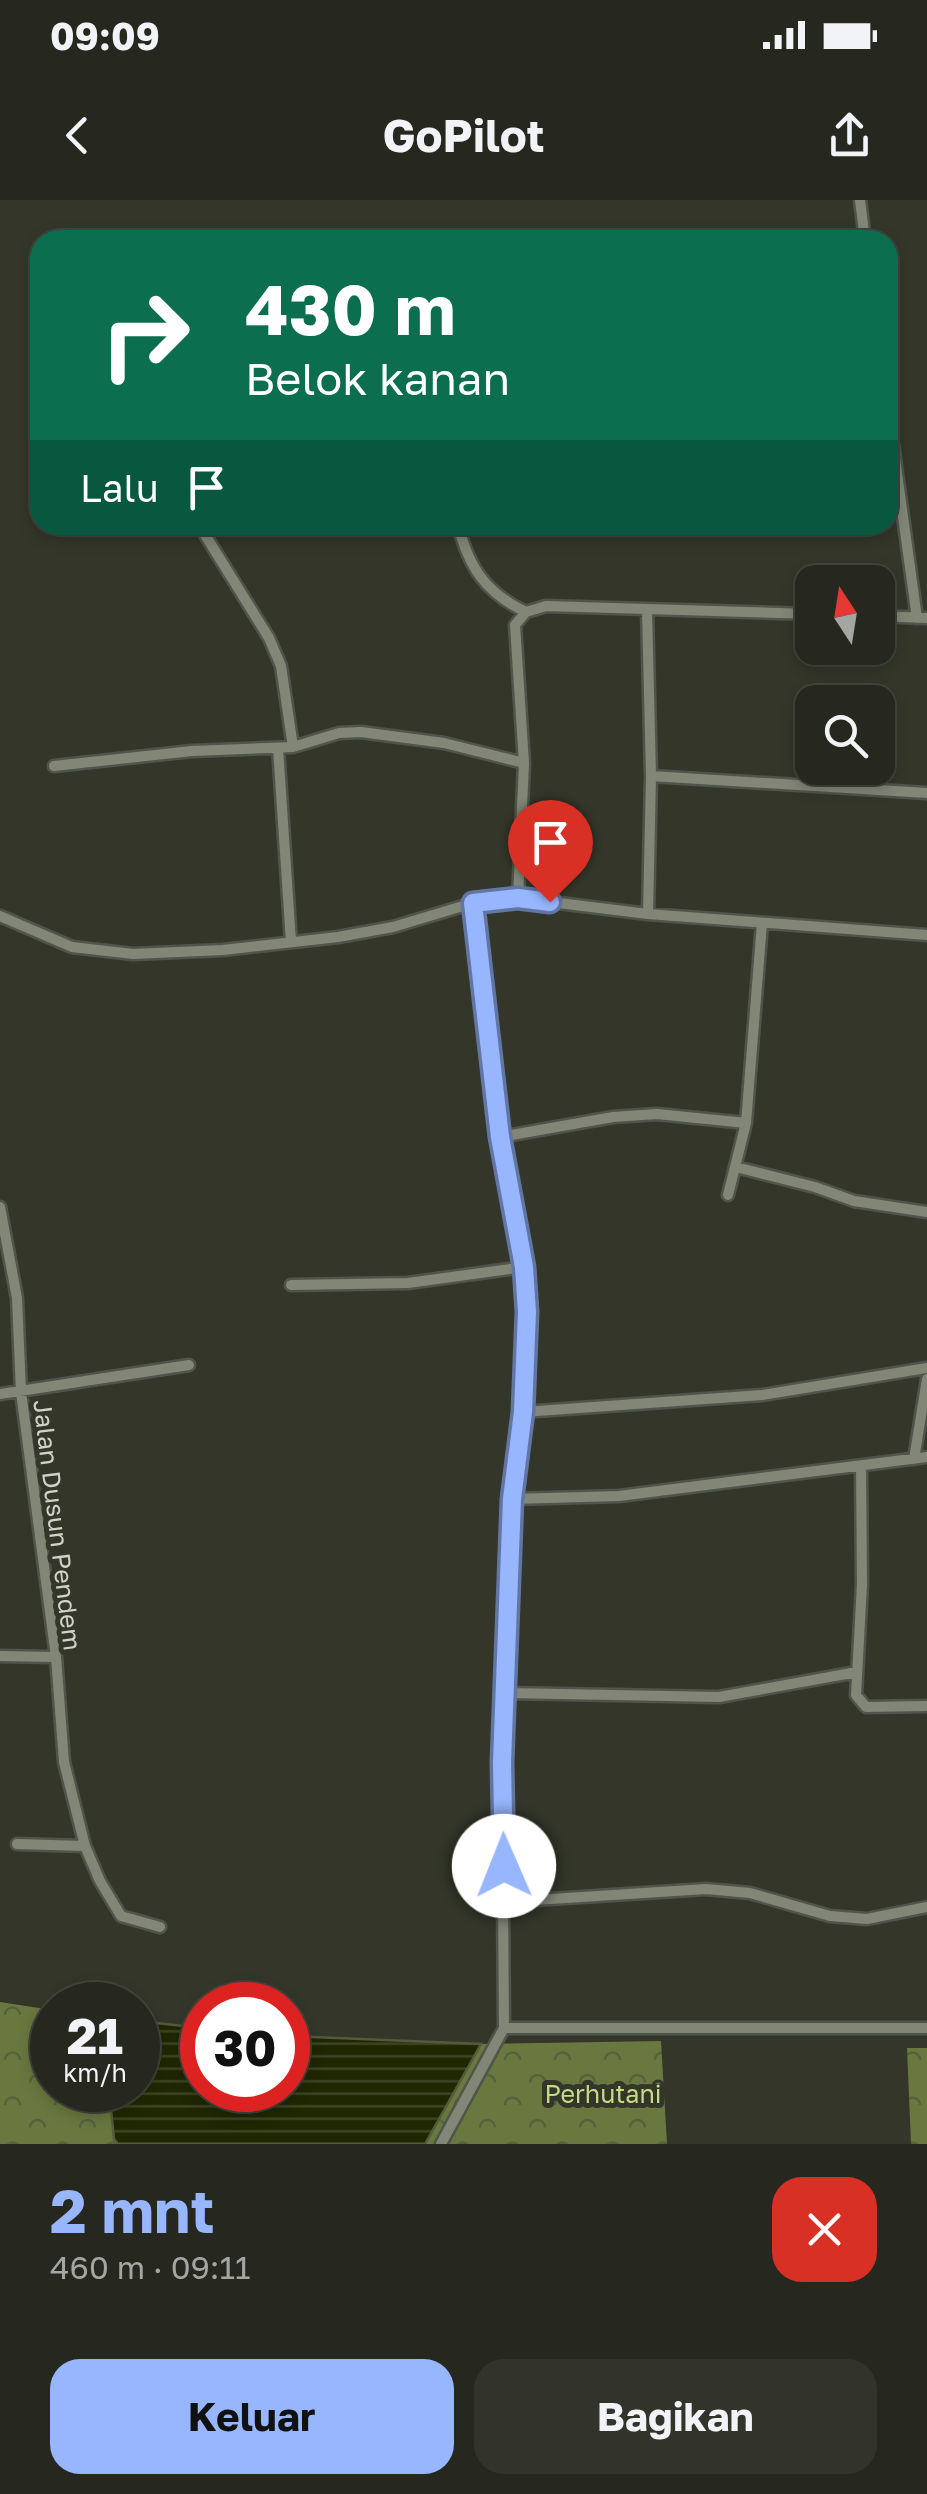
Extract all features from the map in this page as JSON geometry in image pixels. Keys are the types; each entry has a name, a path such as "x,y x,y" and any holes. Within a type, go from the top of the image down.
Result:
{"street":[{"path":"860,200 864,230"},
{"path":"895,617 922,618 898,470"},
{"path":"206,535 269,638 281,666 294,746"},
{"path":"460,535 465,554 481,582 506,603 526,612"},
{"path":"518,898 524,762 515,625 526,612 546,606 795,614"},
{"path":"647,610 651,776 648,914"},
{"path":"54,766 192,751 278,748 339,733 361,732 444,743 524,762"},
{"path":"278,748 291,942"},
{"path":"651,776 927,793"},
{"path":"0,916 72,947 101,953 223,950 291,942 393,927 473,903 518,898 648,914 927,935"},
{"path":"441,2144 504,2028 502,1762 512,1499 523,1412 527,1312 524,1267 500,1137 473,903"},
{"path":"728,1195 746,1124 762,924"},
{"path":"500,1137 613,1116 657,1114 746,1124"},
{"path":"736,1167 854,1201 927,1212"},
{"name":"Jalan Dusun Pendem","path":"0,1208 17,1298 21,1392 56,1656 64,1762 85,1846 100,1881 121,1916 160,1927"},
{"path":"291,1285 408,1284 524,1267"},
{"path":"0,1394 189,1365"},
{"path":"523,1412 762,1395 927,1368"},
{"path":"914,1458 927,1379"},
{"path":"512,1499 618,1496 927,1456"},
{"path":"861,1466 862,1584 856,1695 866,1707 927,1706"},
{"path":"0,1656 56,1656"},
{"path":"506,1693 718,1697 857,1672"},
{"path":"16,1844 85,1846"},
{"path":"505,1902 706,1889 750,1893 830,1916 867,1919 927,1906"},
{"path":"504,2028 927,2028"}],"green space":[{"path":"0,2002 30,2007 30,2112 111,2112 118,2144 0,2144"},
{"name":"Perhutani","path":"661,2041 667,2144 425,2144 481,2044"},
{"path":"907,2048 927,2048 927,2144 911,2144"}],"shaded area":[{"path":"160,2023 180,2026 180,2112 310,2112 310,2037 481,2044 425,2144 118,2144 111,2112 160,2112"}],"route":[{"path":"504,1866 502,1762 512,1499 523,1412 527,1312 524,1267 500,1137 473,903 518,898 550,902"}]}
